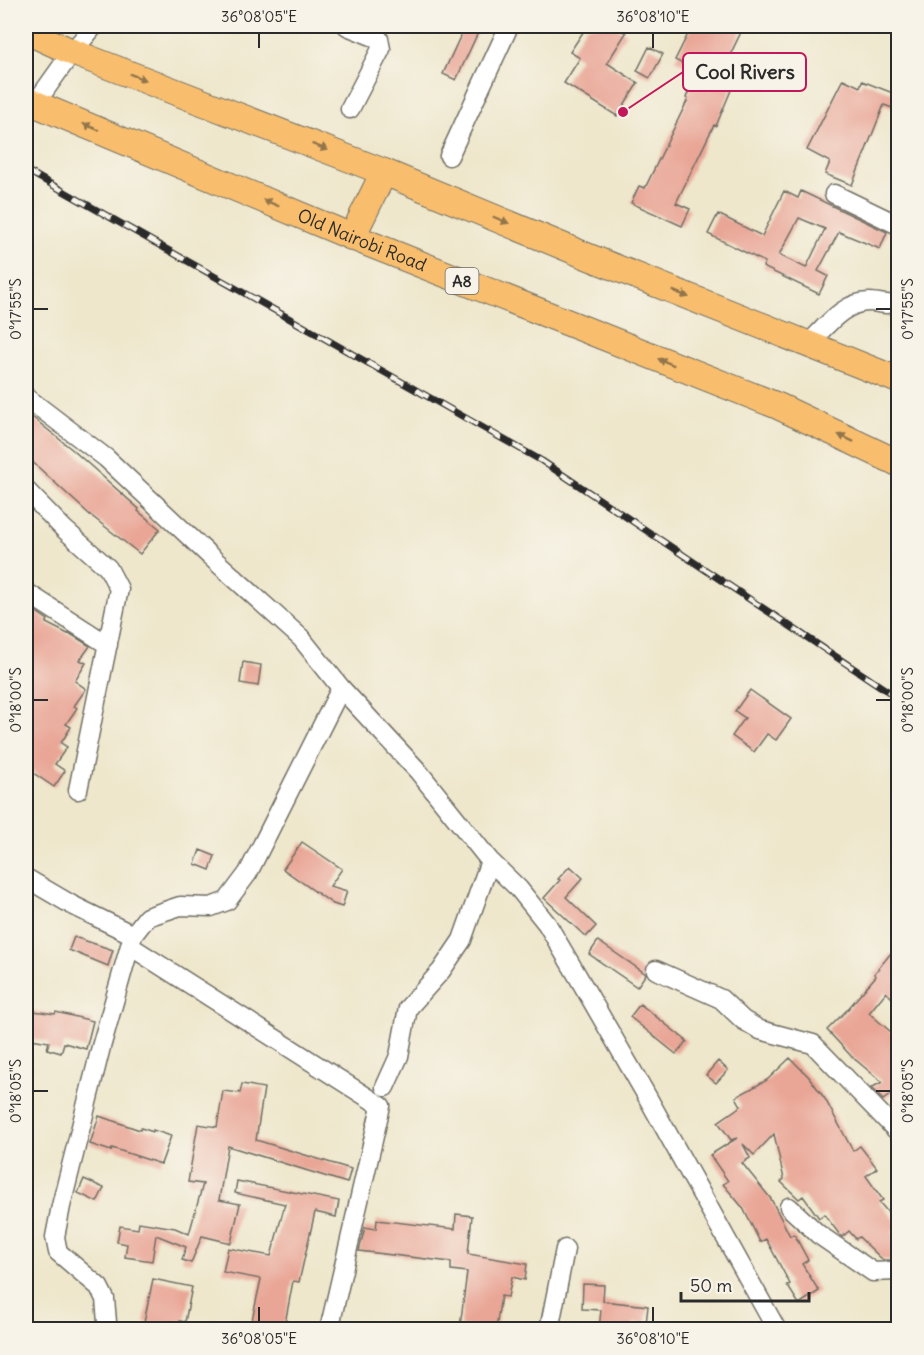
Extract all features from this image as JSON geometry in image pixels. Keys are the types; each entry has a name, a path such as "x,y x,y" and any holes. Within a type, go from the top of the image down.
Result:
{"highway":[{"path":"26,31 72,52 384,172 898,380"},
{"name":"Old Nairobi Road","path":"30,102 352,237 778,406 898,463"},
{"path":"352,237 384,172"}],"street":[{"path":"30,102 94,26"},
{"path":"346,26 379,39 381,50 350,109"},
{"path":"449,156 508,26"},
{"path":"834,194 898,225"},
{"path":"808,344 840,312 854,305 868,302 888,304"},
{"path":"26,397 106,458 301,638 341,687 418,771 490,861 519,889 547,924 644,1091 777,1329"},
{"path":"26,490 108,568 119,589 78,790"},
{"path":"26,592 108,645"},
{"path":"105,1329 107,1322 105,1299 99,1287 58,1252 55,1237 101,1047 132,941 147,917 180,906 211,907 227,901 248,873 341,687"},
{"path":"385,1087 399,1056 408,1008 441,971 462,940 490,861"},
{"path":"26,878 132,941 381,1106 329,1329"},
{"path":"656,970 721,999 743,1020 760,1030 813,1044 898,1132"},
{"path":"789,1207 818,1234 873,1272 898,1269"},
{"path":"549,1329 565,1249"}],"building":[{"path":"465,26 481,26 456,80 443,74"},
{"path":"587,26 615,26 626,33 607,63 638,83 617,116 564,83 580,58 570,52"},
{"path":"692,26 744,26 731,53 737,56 729,73 737,76 716,126 714,125 676,203 690,209 682,226 631,203 639,186 645,188 688,99 686,98 697,71 675,60"},
{"path":"649,47 663,54 650,78 637,71"},
{"path":"843,79 860,87 862,81 898,95 898,110 884,105 852,185 825,174 830,162 807,150"},
{"path":"784,191 798,198 801,191 887,232 880,249 839,232 818,271 828,276 819,294 763,267 765,262 708,234 718,214 762,236","holes":["799,218 825,229 806,268 779,255"]},
{"path":"26,412 74,451 160,529 140,554 89,514 26,456"},
{"path":"29,607 48,620 46,623 90,646 80,660 86,663 75,681 86,689 74,706 77,708 66,724 71,727 61,743 67,747 55,764 65,771 54,787 26,768 26,613"},
{"path":"243,662 261,665 258,686 240,683"},
{"path":"750,690 791,719 776,740 767,734 754,752 732,736 745,718 735,711"},
{"path":"302,842 342,869 330,886 347,891 342,907 333,904 283,869"},
{"path":"200,850 215,856 210,870 195,864"},
{"path":"570,866 583,878 566,897 596,926 586,937 544,898"},
{"path":"74,937 113,950 108,966 69,950"},
{"path":"598,941 646,974 637,987 589,954"},
{"path":"891,953 898,960 898,1004 886,992 869,1013 898,1038 898,1096 894,1092 883,1100 871,1088 882,1082 851,1056 827,1030 876,976 874,974"},
{"path":"640,1004 687,1041 676,1054 630,1017"},
{"path":"26,1010 55,1014 56,1012 93,1021 86,1049 64,1043 61,1053 47,1049 49,1042 26,1038"},
{"path":"790,1058 809,1077 825,1099 853,1151 860,1146 877,1168 866,1176 883,1200 879,1202 898,1224 892,1232 898,1238 898,1253 891,1260 883,1260 859,1237 856,1239 849,1231 842,1237 824,1214 819,1218 803,1196 799,1199 781,1182 784,1179 774,1134 754,1155 743,1144 750,1158 742,1163 771,1199 790,1236 794,1234 808,1260 802,1264 819,1291 799,1304 787,1285 790,1284 766,1239 760,1242 743,1208 723,1184 728,1181 710,1155 737,1138 731,1140 718,1122 741,1106 736,1097 767,1080"},
{"path":"718,1061 728,1070 716,1083 706,1075"},
{"path":"242,1084 264,1088 256,1140 351,1169 347,1183 228,1146 219,1200 240,1204 231,1243 202,1236 191,1263 182,1260 186,1247 156,1235 152,1261 125,1257 127,1244 117,1242 120,1226 138,1229 139,1222 175,1228 189,1234 203,1184 188,1182 198,1124 217,1127 223,1091 240,1093"},
{"path":"99,1116 140,1130 141,1128 153,1132 153,1130 171,1136 161,1164 112,1148 111,1151 90,1144"},
{"path":"84,1179 104,1188 97,1202 78,1193"},
{"path":"237,1181 339,1201 336,1217 315,1212 299,1282 293,1281 284,1329 250,1329 261,1279 223,1272 228,1248 271,1256 285,1204 235,1193"},
{"path":"456,1214 472,1216 468,1254 527,1264 525,1280 512,1277 508,1297 501,1296 496,1329 460,1327 467,1272 451,1270 451,1262 359,1251 365,1227 376,1229 377,1220 455,1229"},
{"path":"153,1279 192,1287 185,1322 180,1321 178,1329 144,1322"},
{"path":"583,1284 604,1285 603,1301 648,1306 646,1324 634,1323 633,1329 599,1329 601,1310 582,1309"}],"railway":[{"path":"26,170 542,461 898,698"}],"place":[{"name":"Cool Rivers","path":"623,112"}]}
